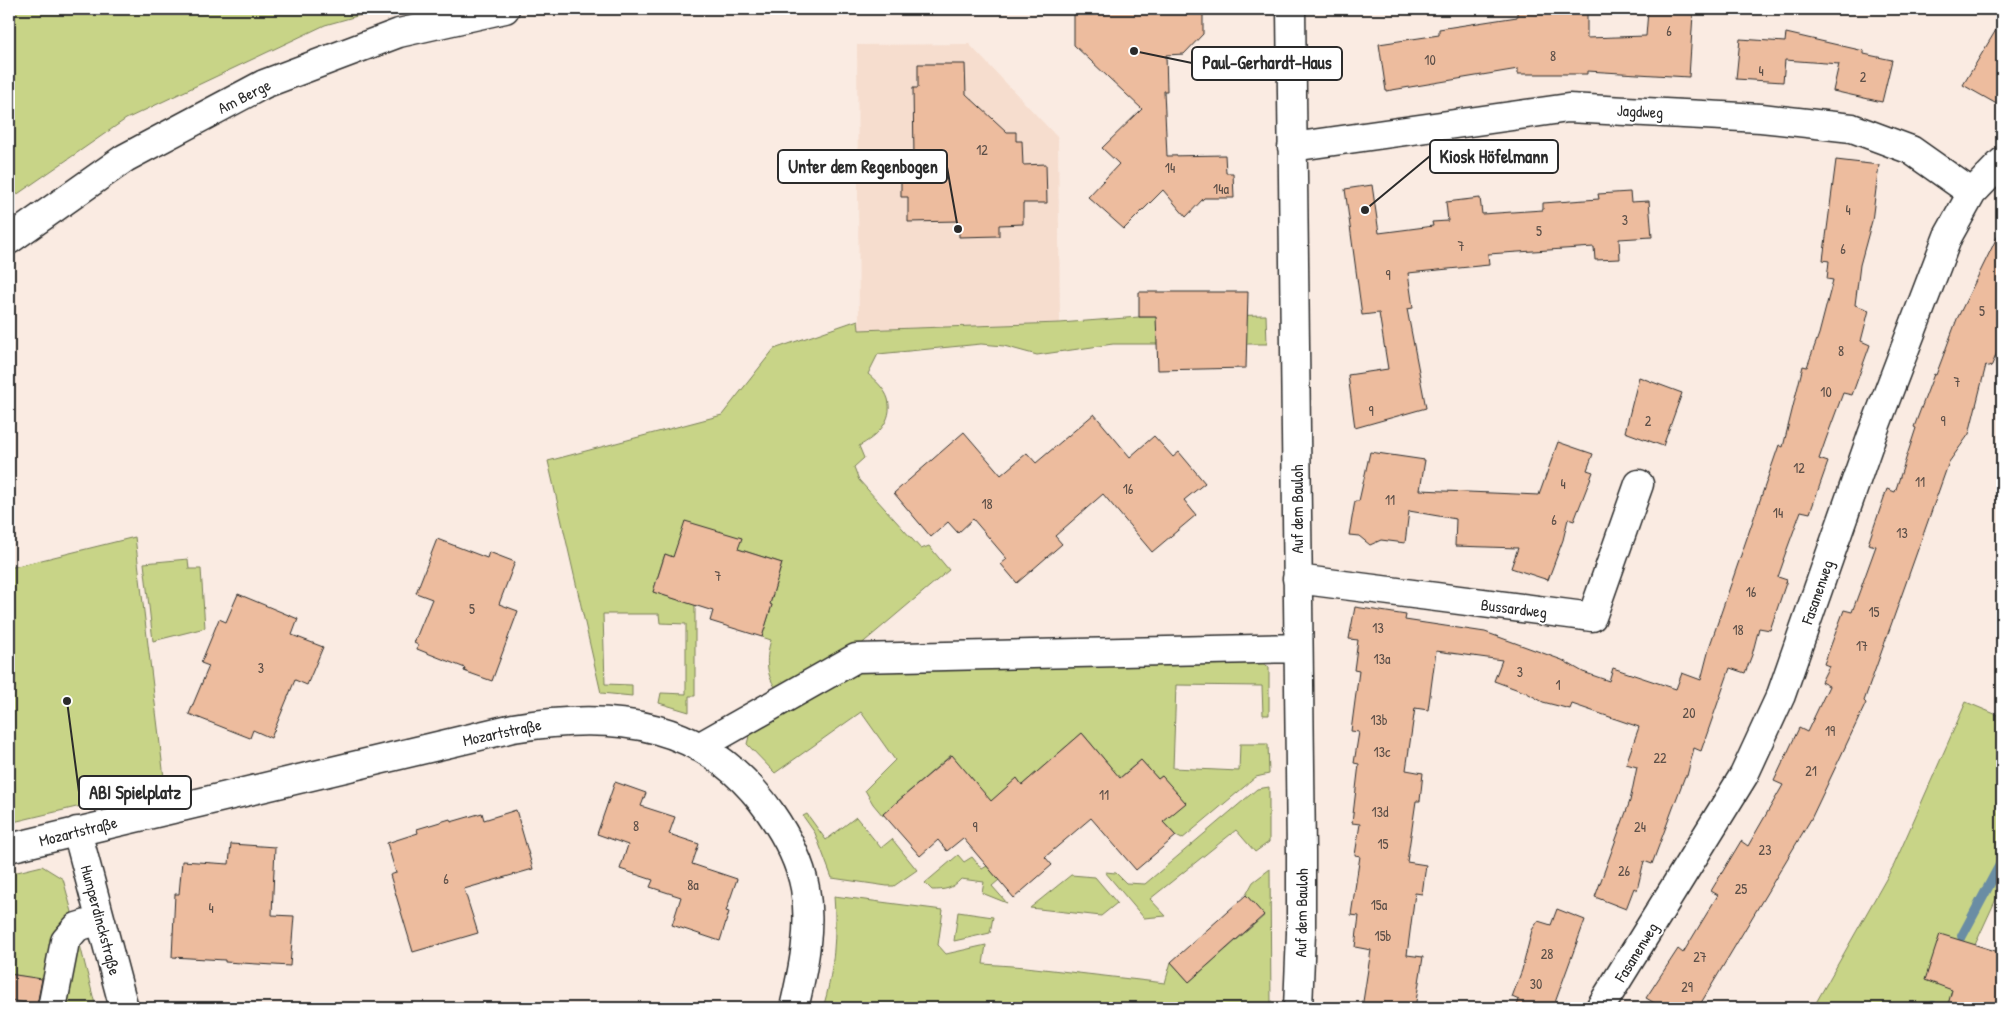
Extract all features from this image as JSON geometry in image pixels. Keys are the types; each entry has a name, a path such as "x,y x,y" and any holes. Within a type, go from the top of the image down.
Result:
{"street":[{"name":"Am Berge","path":"9,240 125,158 264,84 399,32 505,9"},
{"name":"Auf dem Bauloh","path":"1291,9 1301,853 1301,933 1298,1008"},
{"name":"Jagdweg","path":"1292,147 1568,108 1760,118 1852,128 1911,150 1972,193"},
{"name":"Fasanenweg","path":"1600,1008 1748,766 1781,695 1872,435 1948,236 1972,193 2002,162"},
{"name":"Bussardweg","path":"1297,579 1592,617 1640,484"},
{"path":"699,747 743,720 856,658 1298,648"},
{"name":"Mozartstraße","path":"9,848 503,730 562,721 606,720 644,725 670,733 699,747 726,765 754,790 776,820 794,852 805,887 808,915 804,961 794,1008"},
{"name":"Humperdinckstraße","path":"77,831 124,1008"},
{"path":"52,1008 65,941 77,927 100,920"}],"shaded area":[{"path":"969,44 1058,138 1060,323 859,330 857,45"}],"green space":[{"path":"9,9 382,9 325,25 126,119 9,200"},
{"path":"1266,315 1267,344 1113,344 1037,355 1004,346 981,344 878,354 868,374 887,395 888,414 886,421 877,433 859,446 864,458 854,467 859,480 921,549 929,546 949,570 852,652 819,664 776,688 768,671 768,652 771,640 762,637 782,563 738,549 673,557 665,554 653,592 695,605 695,696 689,696 689,712 659,703 661,693 686,694 686,624 660,623 659,614 603,614 605,684 632,685 632,696 601,693 548,461 722,415 774,349 858,320 859,330 1060,323 1139,317"},
{"path":"135,537 165,786 9,823 9,568"},
{"path":"188,559 189,569 201,569 205,628 153,641 144,563"},
{"path":"1251,656 1269,667 1269,715 1263,715 1262,686 1176,685 1173,768 1239,771 1240,744 1268,744 1269,774 1256,777 1182,839 1176,836 1163,822 1185,803 1162,776 1158,779 1141,760 1117,780 1109,765 1082,733 1022,785 1017,779 988,804 977,784 951,755 883,816 865,790 895,760 861,712 775,773 747,744 752,725 854,668"},
{"path":"1966,702 2002,717 2002,886 1946,1008 1813,1008 1894,865"},
{"path":"1269,787 1269,842 1255,852 1236,830 1150,899 1166,916 1144,918 1105,872 1116,873 1126,883 1145,884 1257,789"},
{"path":"807,814 826,840 856,817 881,848 892,839 917,870 894,886 832,878 815,833 803,816"},
{"path":"958,855 964,862 972,857 982,869 987,866 999,880 992,886 1007,903 982,893 984,882 961,879 951,887 937,890 932,890 925,883"},
{"path":"42,866 63,879 72,912 63,923 49,981 9,974 9,874"},
{"path":"1270,869 1271,1008 823,1008 830,981 834,953 834,896 943,910 938,945 946,954 986,945 983,964 1165,983 1171,962 1189,982 1264,916 1246,895 1253,882"},
{"path":"1071,875 1095,877 1117,903 1101,916 1030,908"},
{"path":"958,912 993,917 990,933 954,941"},
{"path":"79,941 96,1008 65,1008"}],"building":[{"path":"1074,9 1203,9 1203,34 1184,54 1166,55 1167,91 1164,91 1167,156 1225,155 1226,173 1233,173 1234,198 1204,198 1186,217 1163,190 1124,229 1088,197 1119,164 1102,148 1142,109 1074,45"},
{"path":"1517,9 1587,9 1587,38 1646,36 1648,11 1693,14 1689,77 1587,71 1587,74 1518,74 1518,69 1386,91 1379,44 1439,35 1439,29 1517,17"},
{"path":"2002,20 2002,107 1963,85"},
{"path":"1786,33 1864,51 1864,54 1892,60 1882,102 1833,91 1839,64 1785,60 1783,82 1736,79 1740,39 1785,42"},
{"path":"918,64 965,64 966,94 1007,132 1016,132 1016,141 1022,141 1023,165 1046,164 1047,203 1023,203 1023,224 999,225 999,236 959,237 959,221 908,222 908,197 901,197 901,158 914,158 913,88 918,88"},
{"path":"1836,160 1879,165 1872,221 1860,265 1855,305 1869,310 1861,341 1870,345 1852,395 1843,393 1826,439 1819,459 1828,462 1810,513 1801,511 1783,560 1778,577 1787,580 1770,630 1759,628 1745,673 1730,668 1701,751 1694,748 1687,776 1685,776 1652,864 1644,861 1637,890 1634,888 1626,909 1595,897 1630,801 1637,767 1626,764 1639,727 1572,704 1570,709 1543,702 1527,693 1494,681 1502,660 1436,651 1428,710 1415,708 1406,770 1423,773 1420,801 1416,801 1407,862 1426,865 1422,894 1415,893 1407,955 1423,957 1415,1008 1362,1008 1371,950 1355,947 1359,916 1351,915 1360,856 1355,855 1360,824 1352,823 1359,764 1354,763 1359,732 1351,731 1359,671 1354,670 1358,640 1349,639 1355,607 1406,615 1405,620 1485,632 1562,660 1583,672 1609,681 1613,668 1676,689 1682,673 1701,680 1710,645 1779,445 1783,447 1803,366 1807,367 1819,334 1833,280 1827,279 1829,261 1823,260"},
{"path":"1372,185 1379,233 1433,226 1432,222 1448,221 1446,202 1480,198 1482,214 1543,210 1543,203 1599,199 1598,194 1630,192 1631,202 1649,201 1652,237 1619,239 1620,259 1595,260 1594,247 1488,254 1489,265 1408,273 1413,308 1407,309 1426,408 1355,428 1348,375 1388,369 1379,313 1362,315 1345,189"},
{"path":"2002,227 2002,341 1991,367 1986,365 1969,434 1949,462 1864,701 1866,703 1811,819 1698,1008 1663,1008 1646,998 1678,949 1683,953 1718,895 1711,891 1741,841 1748,846 1783,785 1774,781 1799,728 1807,732 1829,686 1821,682 1829,666 1824,664 1844,610 1852,612 1876,546 1868,544 1887,489 1895,492 1916,428 1914,427 1934,374 1936,375 1957,319"},
{"path":"1139,292 1248,292 1246,368 1158,370 1156,317 1139,317"},
{"path":"1639,377 1682,393 1663,446 1625,432"},
{"path":"1094,414 1130,457 1154,436 1173,457 1179,452 1205,483 1184,500 1196,515 1152,552 1103,494 1055,536 1062,544 1017,583 1001,564 1007,559 973,519 958,533 948,522 931,537 894,493 964,432 1001,475 1027,453 1036,463"},
{"path":"1558,442 1593,454 1587,470 1593,472 1574,521 1568,519 1563,540 1548,580 1511,568 1518,548 1455,546 1456,519 1409,511 1405,543 1381,540 1370,545 1359,536 1349,535 1355,501 1359,501 1370,452 1425,460 1420,490 1539,495"},
{"path":"685,521 742,538 738,549 782,563 762,637 710,621 713,611 653,592 665,554 673,557"},
{"path":"437,539 487,558 489,552 515,562 499,604 518,611 492,681 464,671 465,668 417,649 418,645 414,643 432,599 416,593"},
{"path":"238,594 298,619 292,635 323,647 307,685 295,680 271,738 253,730 250,738 189,714 209,666 201,663 219,619 226,622"},
{"path":"1082,733 1120,778 1141,760 1158,779 1162,776 1186,803 1163,822 1176,836 1136,870 1091,818 1045,857 1052,865 1014,898 963,838 947,851 938,840 920,856 883,814 952,755 991,801 1017,778 1022,785"},
{"path":"615,782 646,793 641,806 675,817 669,834 699,844 692,864 737,879 726,911 729,912 720,941 672,925 681,897 650,887 653,880 620,869 628,845 597,834"},
{"path":"516,810 533,869 464,889 478,933 413,952 390,875 396,873 387,843 418,833 417,829 450,819 451,822 482,813 484,820"},
{"path":"231,844 275,847 272,915 294,916 290,966 172,957 175,894 179,894 182,861 229,864"},
{"path":"1246,895 1264,915 1189,982 1171,962"},
{"path":"1557,909 1585,920 1553,1008 1516,1008 1519,1000 1512,997 1522,970 1532,930 1538,921 1551,925"},
{"path":"1940,934 2002,953 2002,1008 1947,1008 1952,990 1925,980"},
{"path":"9,974 42,979 37,1005 9,1000"}],"waterway":[{"path":"1962,936 2002,861"}],"place":[{"name":"Paul-Gerhardt-Haus","path":"1134,51"},
{"name":"Kiosk Höfelmann","path":"1365,210"},
{"name":"Unter dem Regenbogen","path":"958,229"},
{"name":"ABI Spielplatz","path":"67,701"}]}
